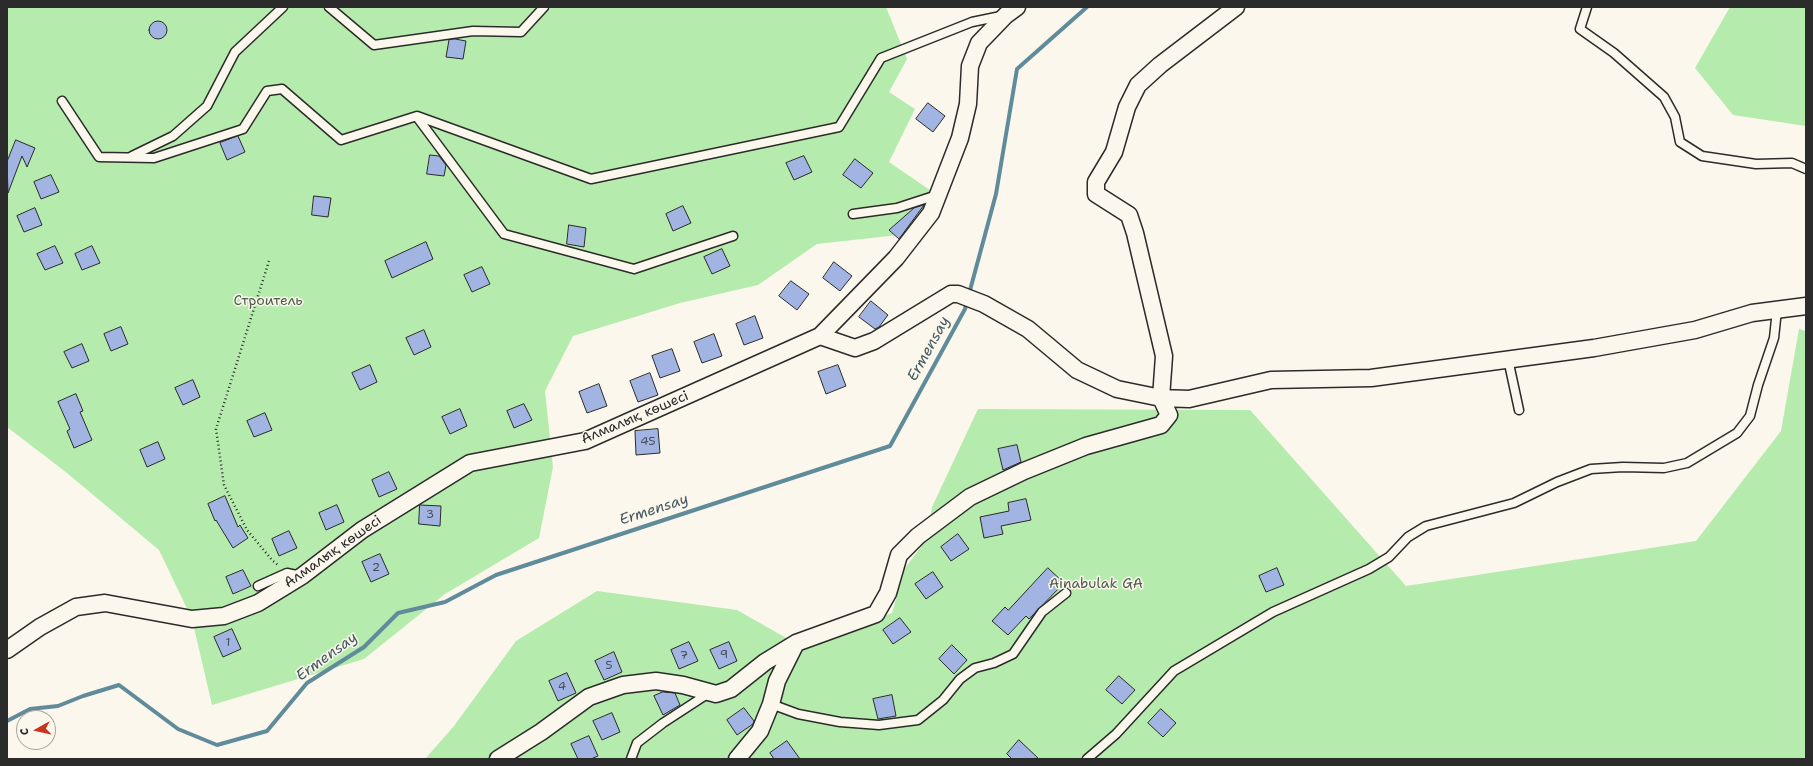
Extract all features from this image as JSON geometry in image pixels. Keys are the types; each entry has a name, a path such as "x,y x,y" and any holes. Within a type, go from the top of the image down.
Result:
{"street":[{"path":"498,759 541,732 589,697 623,685 656,681 716,694 731,689 765,662 796,643 876,614 888,594 899,555 918,536 970,497 1024,471 1086,446 1161,425 1169,415 1161,398 1164,356 1135,233 1128,215 1096,194 1096,182 1114,152 1127,107 1138,85 1160,65 1236,7"},
{"name":"Алмалық көшесі","path":"7,650 40,627 76,607 105,603 192,619 224,616 258,602 294,574 470,463 585,442 820,336 896,258 931,213 960,138 968,104 970,66 979,44 1012,11"},
{"path":"820,336 855,348 874,341 951,294 958,294 984,304 1028,329 1077,370 1117,389 1161,398 1189,399 1271,380 1371,378 1594,348 1695,330 1752,313 1806,306"},
{"path":"737,759 760,731 771,704 777,681 796,643"}],"lane":[{"path":"129,157 173,136 207,106 235,52 283,7"},
{"path":"329,7 374,45 473,31 522,32 544,7"},
{"path":"1587,7 1580,29 1614,53 1664,97 1675,117 1680,142 1702,156 1756,164 1792,163 1806,169"},
{"path":"62,101 99,157 154,158 243,129 267,91 282,89 341,140 417,116 591,179 839,127 881,58 972,22 1012,11"},
{"path":"417,116 504,234 634,269 733,236"},
{"path":"853,214 897,208 937,195"},
{"path":"1087,759 1116,734 1174,671 1273,612 1369,569 1389,557 1408,537 1426,526 1514,503 1557,482 1592,469 1623,467 1664,468 1687,463 1737,433 1750,416 1758,385 1774,338 1777,310"},
{"path":"1508,359 1519,410"},
{"path":"258,586 294,574"},
{"path":"771,704 798,714 840,722 879,725 918,720 943,700 960,679 975,668 994,663 1014,654 1042,612 1066,593"},
{"path":"631,759 637,742 709,692"}],"path":[{"path":"269,261 216,429 224,486 247,530 272,560 294,574"}],"green space":[{"name":"Строитель","path":"7,7 886,7 907,59 889,92 915,109 889,162 937,195 916,233 817,244 758,285 680,303 573,336 545,391 553,467 539,538 445,594 364,659 212,705 192,619 159,550 67,473 7,427"},
{"path":"1730,7 1806,7 1806,126 1733,115 1695,68"},
{"name":"Ainabulak GA","path":"1799,329 1806,331 1806,759 425,759 454,726 516,641 597,591 737,610 804,648 892,613 905,568 927,539 932,507 978,409 1250,410 1406,586 1696,541 1781,431"}],"building":[{"path":"154,21 162,21 167,26 165,37 162,39 154,39 149,34 149,26"},
{"path":"455,39 466,41 463,59 446,57 449,40"},
{"path":"928,103 945,116 933,132 916,119"},
{"path":"238,136 245,152 227,160 220,143"},
{"path":"16,140 35,148 27,167 22,156 8,193 7,162"},
{"path":"430,155 439,156 446,165 444,176 427,174"},
{"path":"804,156 812,172 794,180 786,163"},
{"path":"855,159 873,173 861,188 843,175"},
{"path":"51,175 59,192 41,199 34,182"},
{"path":"314,196 331,198 328,217 312,215"},
{"path":"924,205 899,239 889,230 914,208"},
{"path":"683,206 691,223 673,231 666,214"},
{"path":"35,208 42,225 24,232 17,216"},
{"path":"569,225 586,228 584,247 567,244"},
{"path":"426,242 433,259 392,278 385,261"},
{"path":"55,246 63,263 45,270 37,254"},
{"path":"92,246 100,263 82,270 75,254"},
{"path":"722,249 730,266 712,274 704,257"},
{"path":"834,262 852,276 840,291 823,278"},
{"path":"482,267 490,284 472,292 464,275"},
{"path":"791,281 809,294 797,310 779,296"},
{"path":"871,301 888,315 879,327 875,329 859,317"},
{"path":"755,316 763,338 744,345 736,324"},
{"path":"121,327 128,344 111,351 104,334"},
{"path":"424,330 431,347 414,355 406,338"},
{"path":"714,334 722,356 702,363 694,342"},
{"path":"82,344 89,361 72,368 64,352"},
{"path":"672,349 680,371 660,378 652,356"},
{"path":"370,365 377,382 360,390 352,373"},
{"path":"838,365 846,386 826,394 818,372"},
{"path":"650,373 658,395 638,402 630,381"},
{"path":"193,380 200,397 183,405 175,388"},
{"path":"599,384 607,406 587,413 579,392"},
{"path":"76,394 83,411 80,412 92,440 74,448 67,431 70,429 58,402"},
{"path":"524,404 532,420 514,428 507,411"},
{"path":"460,409 467,426 450,434 442,417"},
{"path":"265,413 272,430 254,437 247,421"},
{"path":"658,429 660,453 636,455 635,431"},
{"path":"158,442 165,459 147,467 140,450"},
{"path":"1017,445 1021,462 1003,470 998,449"},
{"path":"389,472 397,489 379,497 372,480"},
{"path":"225,496 238,527 240,525 248,538 233,548 216,520 215,521 208,504"},
{"path":"1026,499 1031,520 1001,526 1003,534 984,538 980,517 1009,511 1008,503"},
{"path":"337,505 344,522 326,530 319,513"},
{"path":"420,505 441,506 440,526 419,524"},
{"path":"289,531 297,548 279,556 272,539"},
{"path":"958,534 969,549 951,561 941,547"},
{"path":"380,554 389,574 371,582 362,562"},
{"path":"1048,568 1064,583 1029,619 1026,616 1008,635 992,621 1005,607 1008,610"},
{"path":"1277,568 1284,585 1266,592 1259,576"},
{"path":"243,570 251,586 233,594 226,577"},
{"path":"933,572 943,587 926,599 915,584"},
{"path":"900,618 911,632 893,644 883,630"},
{"path":"232,629 241,649 223,657 214,637"},
{"path":"689,642 698,661 679,669 671,650"},
{"path":"729,642 737,661 719,669 710,650"},
{"path":"952,645 967,660 954,674 939,659"},
{"path":"614,652 622,672 604,680 595,661"},
{"path":"567,673 576,693 558,701 549,681"},
{"path":"1119,676 1135,690 1122,704 1106,690"},
{"path":"663,692 675,693 680,705 663,715 654,696"},
{"path":"892,695 896,716 878,719 873,699"},
{"path":"744,708 754,721 753,724 737,735 727,720"},
{"path":"1161,709 1176,723 1163,737 1148,723"},
{"path":"612,713 620,732 602,740 593,721"},
{"path":"589,736 598,756 591,759 578,759 571,744"},
{"path":"1019,740 1039,759 1012,759 1007,754"},
{"path":"787,741 800,759 774,759 770,753"}],"waterway":[{"name":"Ermensay","path":"969,294 996,194 1017,69 1087,7"},
{"name":"Ermensay","path":"7,721 30,709 58,706 83,696 119,685 178,729 217,745 267,731 307,683 364,647 398,613 445,602 496,575 890,446 965,309 967,301"}]}
